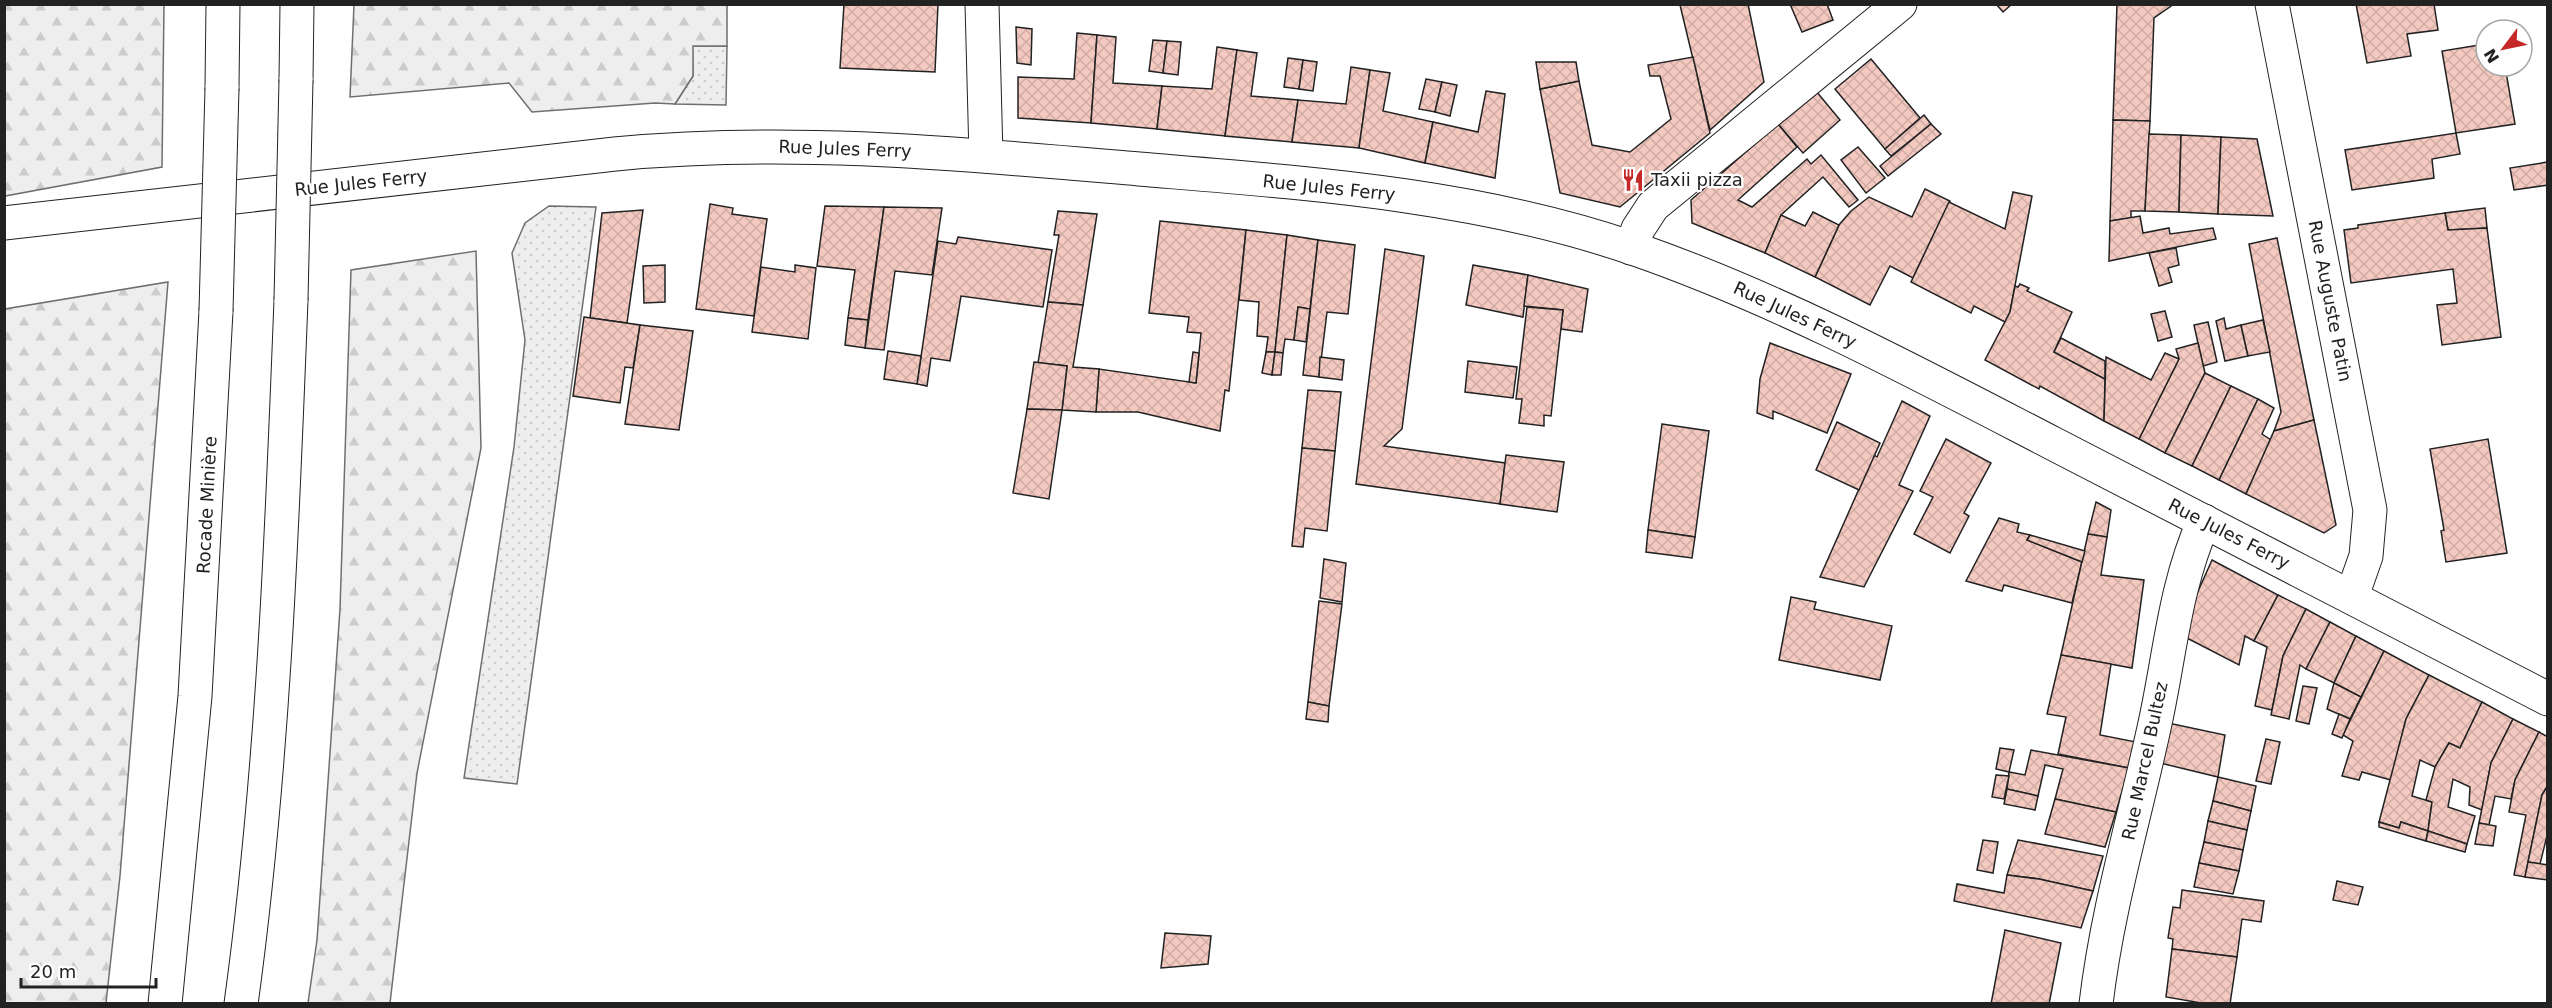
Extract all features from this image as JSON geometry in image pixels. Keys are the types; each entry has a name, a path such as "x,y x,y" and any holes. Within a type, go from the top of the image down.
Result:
{"main road":[{"name":"Rocade Minière","path":"165,1004 195,696 216,311 223,4"},
{"path":"241,1004 272,676 291,300 297,4"},
{"path":"982,4 986,156"},
{"path":"1631,248 1638,229 1653,206 1900,4"},
{"name":"Rue Auguste Patin","path":"2272,4 2370,510 2366,556 2352,596"},
{"name":"Rue Jules Ferry","path":"4,223 660,150 797,147 986,156 1386,194 1536,221 1631,248 1794,312 2352,596 2547,699"},
{"name":"Rue Marcel Bultez","path":"2096,1004 2104,942 2155,724 2183,577 2190,553 2204,521"}],"green space":[{"path":"5,4 164,5 162,167 5,196"},
{"path":"354,5 727,5 727,46 693,46 693,76 675,104 655,103 532,112 509,83 350,97"},
{"path":"692,46 727,46 726,105 675,104 693,76"},
{"path":"549,206 596,207 517,784 464,778 514,447 525,340 512,253 525,223"},
{"path":"476,251 481,448 417,773 390,1003 308,1003 317,940 340,609 351,270"},
{"path":"168,282 120,876 106,1003 5,1003 5,309"}],"building":[{"path":"844,4 938,4 935,72 840,68"},
{"path":"1748,4 1764,82 1710,130 1680,5"},
{"path":"1790,4 1827,4 1833,20 1802,32"},
{"path":"1996,4 2012,4 2003,12"},
{"path":"2117,4 2174,4 2154,18 2150,121 2113,120"},
{"path":"2356,4 2434,4 2438,30 2407,34 2411,56 2367,63"},
{"path":"1016,27 1032,29 1031,65 1017,63"},
{"path":"1077,33 1097,35 1091,123 1018,118 1018,77 1074,79"},
{"path":"1097,35 1116,37 1113,83 1162,86 1157,129 1091,123"},
{"path":"1153,40 1167,41 1163,73 1149,71"},
{"path":"1167,41 1181,42 1178,75 1163,73"},
{"path":"2474,46 2474,78 2507,78 2515,124 2456,133 2442,51"},
{"path":"1217,47 1237,50 1225,136 1157,129 1162,86 1212,89"},
{"path":"1237,50 1257,53 1251,96 1298,100 1292,142 1225,136"},
{"path":"1693,57 1710,133 1620,207 1560,193 1540,89 1579,81 1592,145 1630,152 1671,119 1660,76 1650,76 1648,65"},
{"path":"1288,58 1303,60 1299,89 1284,87"},
{"path":"1871,59 1920,118 1885,149 1835,89"},
{"path":"1303,60 1317,62 1313,91 1299,89"},
{"path":"1536,62 1576,62 1579,81 1540,89"},
{"path":"1351,67 1370,70 1359,148 1292,142 1298,100 1346,104"},
{"path":"1370,70 1390,73 1383,111 1433,122 1425,163 1359,148"},
{"path":"1426,79 1442,82 1435,112 1419,109"},
{"path":"1442,82 1457,85 1450,116 1435,112"},
{"path":"1486,91 1505,94 1495,178 1425,163 1433,122 1478,132"},
{"path":"1816,91 1840,120 1803,153 1778,124"},
{"path":"1924,115 1931,124 1891,156 1885,149"},
{"path":"2113,120 2150,121 2145,211 2131,211 2131,218 2110,221"},
{"path":"1778,124 1797,147 1738,200 1752,207 1807,159 1811,164 1821,155 1858,200 1849,207 1823,177 1781,215 1765,253 1692,223 1691,200"},
{"path":"1931,124 1941,134 1888,176 1880,166"},
{"path":"2456,133 2460,154 2432,159 2434,178 2352,190 2345,150"},
{"path":"2149,134 2181,135 2179,212 2145,211"},
{"path":"2181,135 2221,137 2218,214 2179,212"},
{"path":"2221,137 2257,139 2273,216 2218,214"},
{"path":"1858,147 1885,178 1866,193 1841,160"},
{"path":"2548,162 2548,185 2514,190 2510,168"},
{"path":"1925,189 1950,201 1913,278 1890,266 1870,305 1815,277 1839,225 1851,211 1869,197 1912,217"},
{"path":"2013,192 2032,196 2010,312 2005,322 1974,306 1971,313 1911,282 1949,202 2005,229"},
{"path":"710,204 733,208 732,214 767,219 754,316 696,309"},
{"path":"825,206 884,207 868,320 848,318 855,270 817,266"},
{"path":"884,207 942,208 932,275 895,271 884,350 865,348"},
{"path":"2485,208 2487,228 2448,230 2445,213"},
{"path":"643,210 627,323 590,318 602,213"},
{"path":"1058,211 1097,214 1083,305 1048,302 1059,235 1054,235"},
{"path":"1813,212 1839,225 1815,277 1765,253 1781,215 1805,226"},
{"path":"2445,213 2448,230 2487,228 2501,337 2442,345 2437,305 2457,303 2453,269 2351,283 2344,230 2358,228 2358,225"},
{"path":"2140,216 2143,233 2169,228 2170,234 2213,228 2216,239 2109,261 2110,221"},
{"path":"1160,221 1246,230 1229,391 1225,390 1220,431 1138,412 1096,412 1099,369 1196,383 1201,333 1187,332 1189,317 1149,313"},
{"path":"1246,230 1287,235 1275,352 1266,352 1268,337 1257,336 1259,302 1239,300"},
{"path":"1287,235 1318,240 1310,309 1298,307 1294,340 1285,339 1283,353 1275,352"},
{"path":"958,237 1052,250 1043,307 961,296 950,361 931,358 927,386 917,384 938,241 956,244"},
{"path":"2277,238 2314,420 2274,431 2281,412 2249,244"},
{"path":"1318,240 1355,245 1348,314 1327,312 1319,377 1303,375"},
{"path":"2176,248 2179,265 2168,268 2172,282 2159,286 2149,253"},
{"path":"1385,249 1424,256 1402,429 1384,446 1505,463 1500,504 1356,484"},
{"path":"665,265 665,302 644,303 643,266"},
{"path":"795,265 816,268 808,339 752,332 761,267 795,272"},
{"path":"1473,265 1528,275 1523,317 1466,305"},
{"path":"1528,275 1588,289 1582,332 1561,329 1563,310 1524,306"},
{"path":"2020,284 2029,288 2027,291 2072,312 2054,352 2105,379 2104,421 2040,386 2039,389 1985,360 2010,312 2015,286 2018,287"},
{"path":"1048,302 1083,305 1073,367 1099,369 1096,412 1062,410 1067,366 1038,363"},
{"path":"1298,307 1310,309 1306,342 1294,340"},
{"path":"1527,307 1563,310 1551,416 1544,415 1544,426 1519,423 1522,399 1516,399"},
{"path":"2165,311 2172,337 2158,341 2151,314"},
{"path":"584,317 640,325 633,368 625,367 620,403 573,396"},
{"path":"848,318 868,320 865,348 845,345"},
{"path":"2224,318 2226,329 2241,325 2248,356 2225,361 2216,321"},
{"path":"2263,320 2270,352 2248,356 2241,325"},
{"path":"2208,322 2217,362 2203,366 2194,325"},
{"path":"640,325 693,331 679,430 625,424"},
{"path":"2061,338 2105,361 2105,379 2054,352"},
{"path":"1770,343 1851,374 1827,433 1773,411 1773,419 1757,413 1760,379"},
{"path":"2198,343 2205,373 2165,453 2139,439 2179,359 2176,349"},
{"path":"888,351 921,356 917,384 884,379"},
{"path":"1193,352 1199,353 1196,383 1189,382"},
{"path":"1266,352 1275,352 1272,375 1262,373"},
{"path":"1275,352 1283,353 1281,375 1272,375"},
{"path":"2165,353 2179,359 2139,439 2104,421 2106,357 2151,380"},
{"path":"1320,357 1344,360 1342,380 1319,377"},
{"path":"1468,361 1517,367 1513,398 1465,392"},
{"path":"1034,362 1067,366 1062,410 1027,409"},
{"path":"2205,373 2231,386 2192,466 2165,453"},
{"path":"2231,386 2258,399 2219,480 2192,466"},
{"path":"1308,390 1341,392 1335,451 1302,448"},
{"path":"2258,399 2274,408 2262,434 2271,440 2246,494 2219,480"},
{"path":"1902,401 1930,416 1899,485 1913,491 1864,587 1820,577 1874,455 1877,457"},
{"path":"1027,409 1062,410 1049,499 1013,493"},
{"path":"2314,420 2336,525 2324,533 2246,494 2274,431"},
{"path":"1837,422 1880,443 1859,490 1816,470"},
{"path":"1662,424 1709,431 1695,537 1648,530"},
{"path":"1946,439 1991,463 1964,513 1969,516 1950,553 1914,534 1933,497 1920,491"},
{"path":"2488,439 2507,553 2446,562 2441,531 2444,530 2430,449"},
{"path":"1302,448 1335,451 1327,531 1305,528 1303,547 1292,546"},
{"path":"1506,455 1564,462 1557,512 1500,504"},
{"path":"2096,502 2111,510 2107,537 2088,534"},
{"path":"1999,518 2019,524 2017,532 2030,535 2027,540 2082,562 2072,603 2004,585 2002,591 1966,581"},
{"path":"1648,530 1695,537 1692,558 1646,552"},
{"path":"2088,534 2107,537 2101,575 2144,580 2132,668 2061,655"},
{"path":"2030,535 2085,551 2082,562 2027,540"},
{"path":"1324,559 1346,563 1342,602 1320,598"},
{"path":"2212,560 2278,595 2254,641 2245,636 2239,665 2185,637 2191,607"},
{"path":"2278,595 2306,609 2283,656 2272,710 2255,706 2267,647 2254,641"},
{"path":"1791,597 1816,602 1814,609 1892,626 1880,680 1779,660"},
{"path":"1319,601 1342,604 1329,706 1308,702"},
{"path":"2306,609 2330,622 2306,669 2300,665 2289,719 2271,715 2283,656"},
{"path":"2330,622 2356,636 2334,683 2306,669"},
{"path":"2356,636 2384,651 2361,697 2334,683"},
{"path":"2384,651 2429,675 2406,719 2391,780 2362,772 2359,780 2342,776 2353,741 2343,735"},
{"path":"2061,655 2111,664 2100,735 2136,742 2129,768 2058,754 2066,717 2047,714"},
{"path":"2429,675 2482,702 2460,748 2449,743 2435,767 2420,760 2412,796 2432,802 2428,831 2401,822 2399,828 2379,822 2406,719"},
{"path":"2334,683 2361,697 2350,719 2327,709"},
{"path":"2303,686 2317,688 2309,724 2296,721"},
{"path":"1308,702 1329,706 1328,722 1306,719"},
{"path":"2482,702 2513,719 2491,763 2482,810 2469,805 2470,787 2453,779 2448,807 2475,816 2467,844 2428,831 2432,802 2426,800 2435,767 2449,743 2460,748"},
{"path":"2339,714 2350,719 2342,738 2332,734"},
{"path":"2513,719 2539,732 2515,780 2511,799 2495,796 2489,825 2479,823 2491,763"},
{"path":"2168,723 2225,735 2218,777 2160,763"},
{"path":"2539,732 2548,737 2548,785 2542,795 2525,877 2514,875 2526,815 2509,812 2515,780"},
{"path":"2266,739 2280,742 2271,784 2256,781"},
{"path":"2000,748 2014,750 2009,772 1996,769"},
{"path":"2031,750 2129,768 2116,812 2055,799 2063,769 2045,765 2038,796 2007,789 2009,772 2025,775"},
{"path":"1996,775 2009,776 2004,799 1992,797"},
{"path":"2218,777 2256,786 2251,811 2213,801"},
{"path":"2548,785 2548,832 2540,864 2528,862 2542,795"},
{"path":"2007,789 2038,796 2035,810 2004,804"},
{"path":"2055,799 2116,812 2105,847 2045,834"},
{"path":"2213,801 2251,811 2247,830 2208,821"},
{"path":"2208,821 2247,830 2243,850 2204,842"},
{"path":"2379,822 2399,828 2401,822 2428,831 2426,841 2379,827"},
{"path":"2479,823 2496,826 2493,846 2475,844"},
{"path":"2428,831 2467,844 2465,852 2426,841"},
{"path":"1983,840 1998,842 1993,873 1977,870"},
{"path":"2018,840 2103,856 2093,891 2039,879 2007,875"},
{"path":"2204,842 2243,850 2239,871 2199,863"},
{"path":"2528,862 2548,865 2548,880 2525,877"},
{"path":"2199,863 2239,871 2233,894 2194,887"},
{"path":"2007,875 2039,879 2093,891 2081,928 1954,901 1957,884 2004,893"},
{"path":"2337,881 2363,887 2358,905 2333,900"},
{"path":"2182,890 2264,901 2261,922 2242,919 2237,957 2172,949 2173,939 2168,938 2173,907 2180,908"},
{"path":"2005,930 2061,943 2049,1004 1991,1004"},
{"path":"1165,933 1211,936 1208,964 1161,968"},
{"path":"2172,949 2237,957 2230,1004 2207,1004 2166,997"}],"place":[{"name":"Taxii pizza","path":"1633,180"}]}
